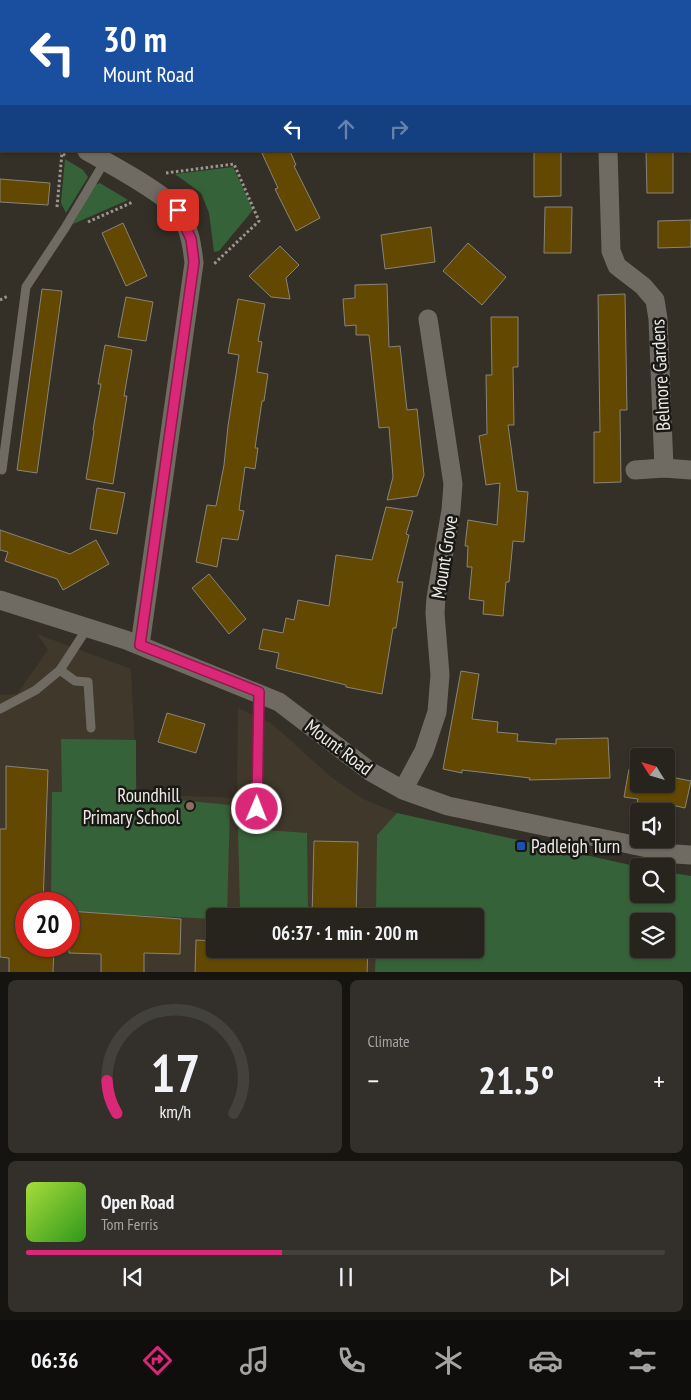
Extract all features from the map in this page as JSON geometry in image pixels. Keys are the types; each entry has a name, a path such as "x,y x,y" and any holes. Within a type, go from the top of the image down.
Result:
{"street":[{"path":"88,152 100,168 159,194 178,210 191,239 194,262 140,645"},
{"name":"Belmore Gardens","path":"608,152 611,251 618,266 644,286 655,300 658,319 664,468"},
{"name":"Mount Grove","path":"403,790 424,751 438,712 440,675 435,613 453,484 428,319"},
{"path":"635,470 664,468 691,470"},
{"name":"Mount Road","path":"0,600 140,645 259,692 279,702 371,772 403,790 448,806 666,852 691,855"}],"lane":[{"path":"2,470 26,287 65,228 100,168"},
{"path":"0,709 36,690 60,670 88,627"},
{"path":"60,670 75,681 88,682 90,728"},
{"path":"257,809 259,692"}],"path":[{"path":"60,152 100,168"},
{"path":"166,173 234,164 259,221 215,264 194,262"}],"shaded area":[{"name":"Roundhill Primary School","path":"37,634 131,669 137,794 237,798 238,708 271,723 331,777 363,799 397,813 630,865 630,903 675,903 675,873 691,876 691,972 0,972 0,695 17,694 48,650"}],"green space":[{"path":"65,159 83,170 88,177 66,213 61,203"},
{"path":"233,167 253,210 219,251 214,252 209,213 201,193 175,174"},
{"path":"100,183 128,200 73,224 95,185"},
{"path":"61,739 136,740 136,796 230,805 227,908 206,908 206,919 80,913 80,892 51,892 52,792 62,792"},
{"path":"397,813 630,865 630,903 675,903 675,873 691,876 691,972 375,972 376,958 484,958 484,908 376,908 377,835"},
{"path":"238,828 307,833 308,908 240,908"}],"building":[{"path":"261,152 290,152 296,165 294,166 320,218 296,231 275,189 278,188"},
{"path":"534,152 561,152 561,196 534,197"},
{"path":"646,152 673,152 673,193 647,193"},
{"path":"0,179 50,183 48,205 0,202"},
{"path":"545,207 572,207 571,253 544,253"},
{"path":"691,220 691,247 658,248 658,221"},
{"path":"123,223 147,276 126,286 102,233"},
{"path":"431,227 435,262 385,269 381,235"},
{"path":"468,243 506,277 482,305 443,271"},
{"path":"280,246 299,265 286,278 290,299 271,297 249,276"},
{"path":"387,284 389,347 400,346 407,410 417,409 424,475 417,496 387,500 393,477 389,427 379,428 369,335 356,335 356,325 345,326 343,299 355,298 355,285"},
{"path":"42,289 62,291 37,473 17,470"},
{"path":"625,294 627,410 620,410 621,482 594,483 594,432 600,432 598,295"},
{"path":"126,297 153,302 146,341 118,337"},
{"path":"238,299 265,304 258,341 262,342 257,372 268,374 255,448 258,448 255,469 245,467 239,510 244,511 238,540 222,538 217,567 196,562 207,505 216,506 224,465 239,355 228,353"},
{"path":"491,317 518,317 518,367 513,367 514,425 508,425 517,491 528,492 524,542 513,541 509,582 506,582 503,616 483,614 484,601 469,599 472,567 467,567 468,546 465,546 468,520 497,525 500,483 486,485 479,436 487,434 486,375 492,375"},
{"path":"105,345 132,350 124,396 127,396 113,484 86,479 101,384 98,384"},
{"path":"97,488 125,493 117,534 90,529"},
{"path":"386,507 413,511 406,534 409,535 397,582 403,582 396,628 393,628 382,694 346,687 346,685 276,668 279,653 259,649 263,629 283,633 286,618 294,620 298,600 329,606 336,555 372,560"},
{"path":"0,530 70,554 96,540 109,564 63,590 57,579 5,561 8,552 0,550"},
{"path":"209,574 246,619 229,634 192,588"},
{"path":"461,671 479,674 472,719 498,722 497,732 518,734 517,741 556,744 556,739 608,738 610,778 529,780 530,778 462,770 462,773 443,769"},
{"path":"167,713 205,724 196,753 158,742"},
{"path":"6,766 48,770 43,892 15,892 15,957 54,957 53,972 9,972 9,958 0,957 0,829 6,829"},
{"path":"629,769 630,793 675,793 675,778 691,781 685,808 675,806 675,803 637,803 638,799 624,797"},
{"path":"314,841 358,842 356,908 312,908"},
{"path":"80,912 181,919 180,954 144,953 144,972 101,972 101,954 80,953"},
{"path":"196,940 206,941 206,958 368,958 367,972 195,972"}],"place":[{"name":"Roundhill Primary School","path":"190,806"},
{"name":"Padleigh Turn","path":"521,846"}],"route":[{"path":"178,210 191,239 194,262 140,645 259,692 257,809"}]}
